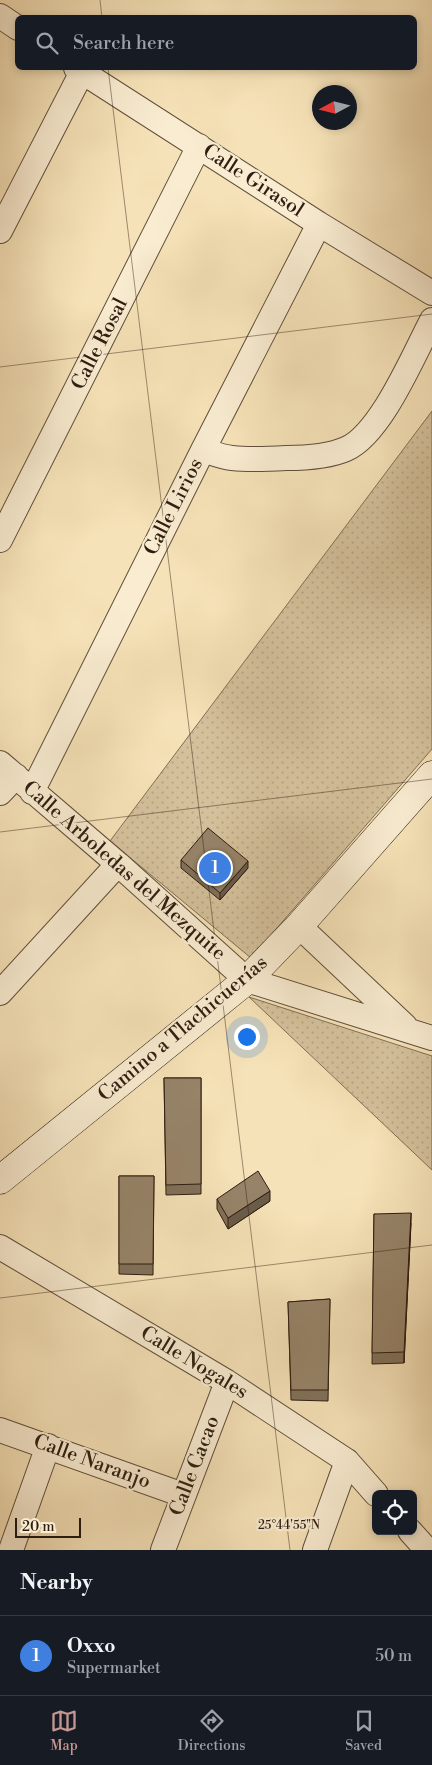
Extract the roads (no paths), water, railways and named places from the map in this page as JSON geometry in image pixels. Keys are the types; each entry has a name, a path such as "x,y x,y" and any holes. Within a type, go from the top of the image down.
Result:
{"street":[{"path":"0,16 15,26"},
{"path":"0,231 79,70"},
{"name":"Calle Girasol","path":"79,70 432,293"},
{"name":"Calle Rosal","path":"0,540 198,146"},
{"name":"Calle Lirios","path":"12,781 203,450 320,224"},
{"path":"203,450 230,458 261,459 325,456 346,449 360,441 374,426 389,402 432,320"},
{"name":"Camino a Tlachicuerías","path":"0,1180 247,980 299,926 432,775"},
{"name":"Calle Arboledas del Mezquite","path":"12,781 118,864 247,980"},
{"path":"0,993 118,864"},
{"path":"299,926 423,1029"},
{"path":"247,980 423,1029"},
{"name":"Calle Nogales","path":"0,1247 227,1382 347,1461 372,1490"},
{"name":"Calle Cacao","path":"163,1550 227,1382"},
{"name":"Calle Naranjo","path":"0,1430 183,1494"},
{"path":"11,1550 48,1446"},
{"path":"315,1550 347,1461"},
{"path":"414,1535 427,1550"}],"place":[{"name":"Oxxo","path":"215,868"}]}
